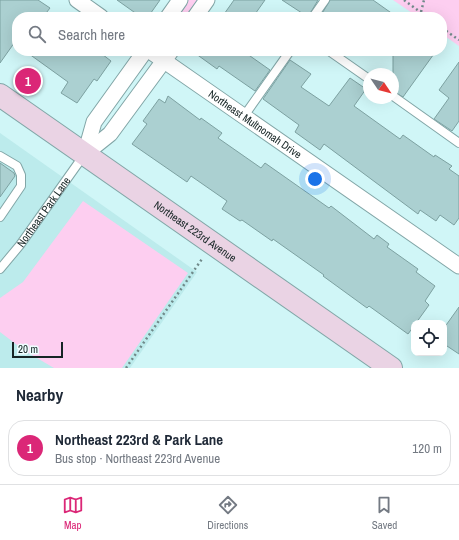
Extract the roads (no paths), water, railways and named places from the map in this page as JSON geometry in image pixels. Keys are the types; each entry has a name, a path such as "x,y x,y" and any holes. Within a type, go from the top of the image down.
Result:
{"main road":[{"name":"Northeast 223rd Avenue","path":"0,95 391,368"}],"street":[{"path":"78,0 95,12"},
{"path":"172,12 180,0"},
{"path":"198,12 206,0"},
{"name":"Northeast Park Lane","path":"85,154 94,122 141,56"},
{"name":"Northeast Park Lane","path":"85,154 110,134 167,56"},
{"name":"Northeast Multnomah Drive","path":"167,56 244,116 459,266"}],"lane":[{"path":"317,12 325,0"},
{"path":"244,116 286,56"},
{"path":"336,56 363,75"},
{"path":"399,100 459,143"},
{"name":"Northeast Park Lane","path":"0,268 20,245 85,154"},
{"path":"0,156 17,166 21,175 21,186 0,217"}],"place":[{"name":"Northeast 223rd & Park Lane","path":"28,81"}]}
